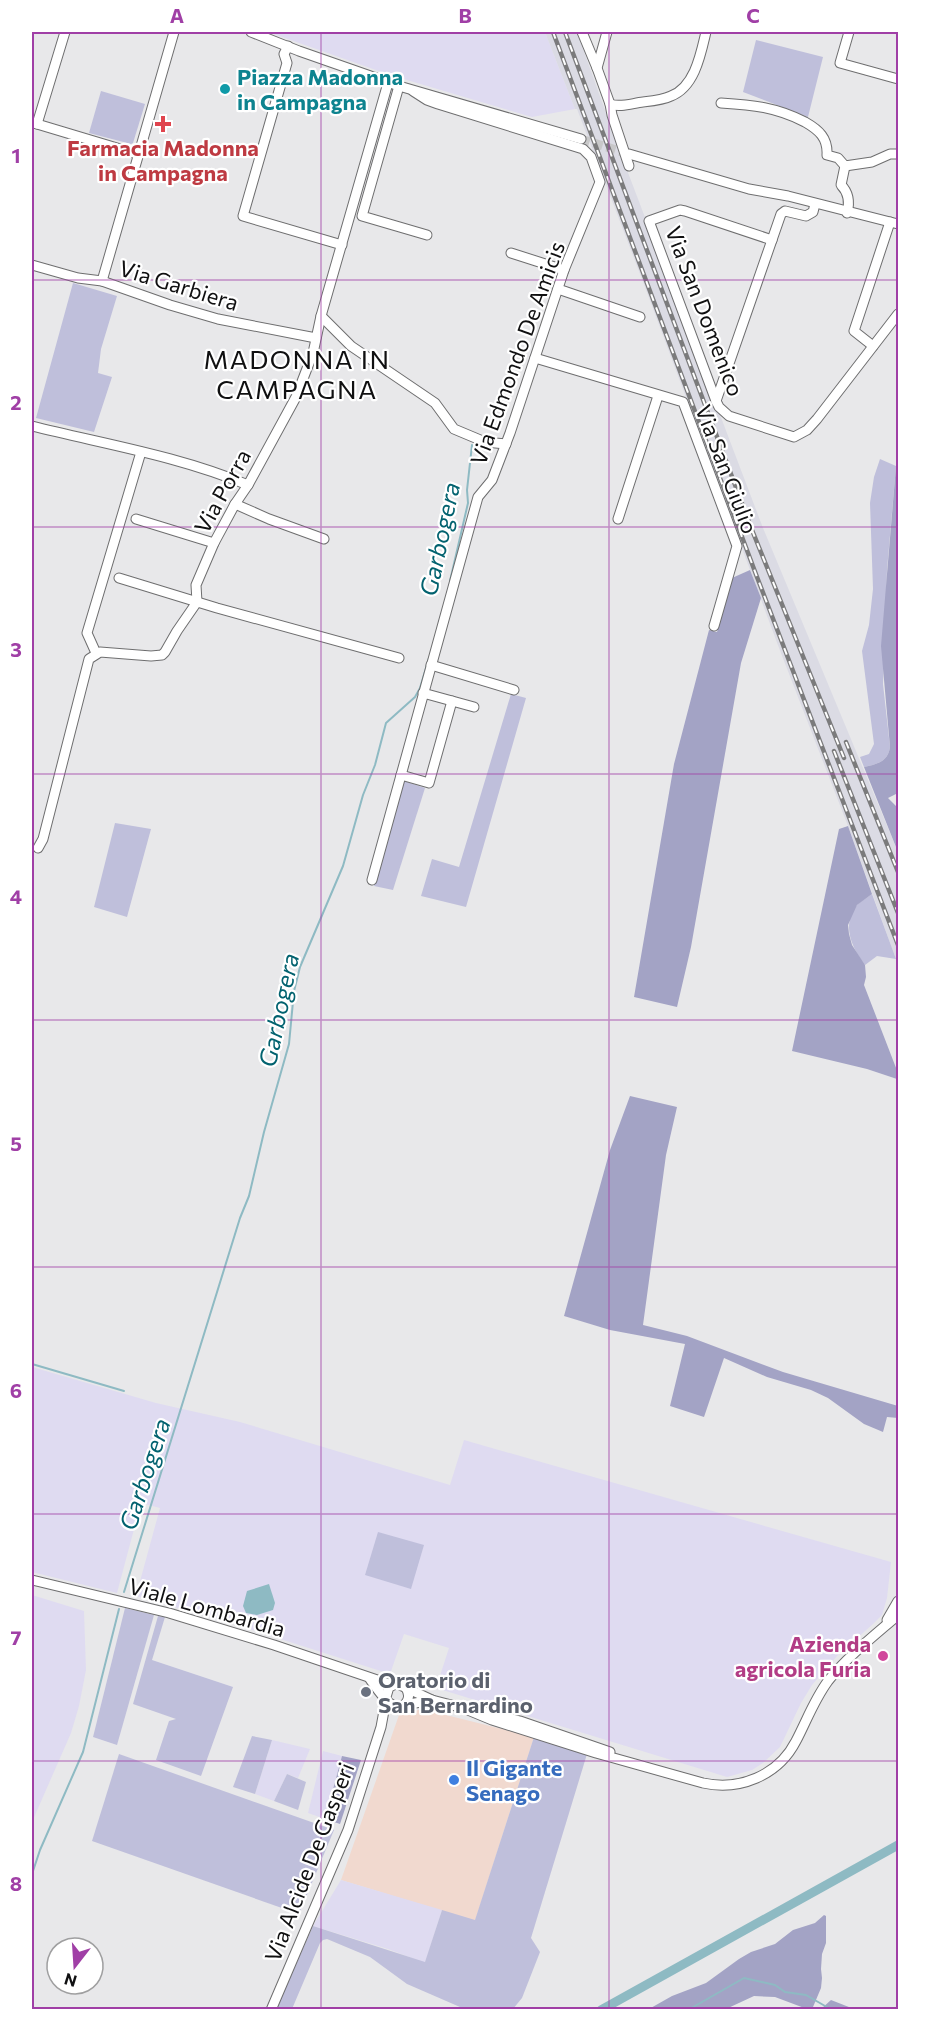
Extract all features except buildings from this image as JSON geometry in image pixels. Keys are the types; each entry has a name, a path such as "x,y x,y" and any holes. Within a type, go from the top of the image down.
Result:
{"street":[{"path":"65,32 34,123 137,154"},
{"path":"102,281 174,32"},
{"path":"251,32 388,83 581,140"},
{"path":"582,32 610,104 629,166"},
{"path":"597,68 607,32"},
{"path":"610,104 618,106 656,100 671,97 682,90 699,59 706,32"},
{"path":"849,32 840,63 898,79"},
{"path":"271,40 286,65"},
{"path":"288,46 284,54 286,65 243,216 342,245"},
{"path":"286,65 298,51"},
{"name":"Via Porra","path":"96,654 105,652 162,655 197,602 196,585 214,543 296,397 313,353 321,316 388,83"},
{"path":"399,86 362,216 427,235"},
{"name":"Via Edmondo De Amicis","path":"372,880 478,497 492,480 564,270 600,184 600,178 586,150 438,104 413,91"},
{"path":"722,103 761,106 788,113 816,128 826,140 826,155 838,158 845,166"},
{"path":"629,154 749,189 788,196 847,213 894,223 854,332 873,346 898,314"},
{"path":"845,166 872,162 890,154 898,154"},
{"path":"845,166 841,185 847,192 849,203 847,213"},
{"path":"716,401 782,212 806,216 813,212 815,204"},
{"name":"Via San Domenico","path":"772,240 680,210 650,221 719,407 729,416 794,437 807,430 873,346"},
{"path":"511,253 564,270"},
{"name":"Via Garbiera","path":"32,266 78,278 102,281 192,312 244,325 316,338"},
{"path":"558,290 640,317"},
{"path":"321,316 351,346 435,403 454,429 484,442 506,444"},
{"name":"Via San Giulio","path":"535,358 682,402 737,546 714,626"},
{"path":"618,519 658,396"},
{"path":"32,426 180,461 214,471 248,485"},
{"path":"38,848 43,839 87,664 96,654 87,633 141,452"},
{"path":"235,504 324,539"},
{"path":"136,519 214,543"},
{"path":"119,578 399,658"},
{"path":"431,665 514,690"},
{"path":"423,693 474,707"},
{"path":"401,775 429,783 452,701"},
{"name":"Viale Lombardia","path":"32,1580 177,1615 392,1685"},
{"path":"881,1630 898,1601"},
{"path":"432,1700 392,1706 386,1698 387,1690 392,1685 400,1684 432,1700 463,1708 540,1736 715,1786 738,1785 770,1771 788,1753 796,1741 809,1710 828,1681 898,1615"},
{"name":"Viale Lombardia","path":"369,1678 386,1698"},
{"path":"402,1706 408,1699 406,1688"},
{"name":"Via Alcide De Gasperi","path":"270,2010 348,1830 381,1727 386,1698"},
{"name":"Via Alcide De Gasperi","path":"381,1727 402,1706"}],"shaded area":[{"path":"268,32 545,32 575,109 532,117 390,75"},
{"path":"545,32 577,32 763,528 898,852 898,965 645,287"},
{"path":"756,40 823,57 808,117 743,92"},
{"path":"101,91 145,104 133,143 89,133"},
{"path":"73,283 117,296 101,349 98,373 112,377 94,432 36,418"},
{"path":"880,459 896,466 887,570 883,684 890,747 884,759 864,767 860,757 869,754 874,744 862,651 869,625 873,589 870,503 874,477"},
{"path":"896,466 898,467 898,793 888,798 898,808 898,852 864,767 884,759 890,747 881,646"},
{"path":"750,570 761,598 741,663 691,947 677,1007 634,997 674,764 709,630 717,632 732,578"},
{"path":"511,694 526,698 466,907 421,896 432,859 459,867"},
{"path":"404,781 425,788 393,890 374,886"},
{"path":"115,823 151,829 127,917 94,907"},
{"path":"848,826 872,894 857,905 848,925 849,934 852,945 865,965 864,985 898,1073 897,1079 867,1069 792,1051 839,829"},
{"path":"872,894 896,959 877,956 865,965 856,951 849,928 852,913 857,905"},
{"path":"630,1096 677,1107 666,1155 643,1325 687,1336 783,1372 898,1406 898,1418 887,1417 883,1432 864,1424 828,1398 811,1390 767,1377 724,1358 704,1417 670,1406 685,1344 610,1330 564,1316 610,1150"},
{"path":"32,1367 156,1403 240,1422 450,1485 464,1440 891,1562 887,1598 882,1615 837,1656 812,1685 780,1747 752,1770 727,1777 436,1688 449,1648 404,1634 390,1674 231,1623 136,1596 160,1508 141,1503 117,1593 32,1572"},
{"path":"378,1532 424,1545 411,1589 365,1575"},
{"path":"269,1584 275,1603 273,1610 257,1615 246,1613 243,1606 247,1591"},
{"path":"32,1595 84,1611 86,1670 71,1733 32,1822"},
{"path":"125,1608 154,1615 117,1745 93,1737"},
{"path":"158,1616 165,1617 152,1660 233,1687 201,1776 156,1760 169,1721 176,1719 133,1704"},
{"path":"422,1709 534,1737 475,1921 341,1880 399,1715"},
{"path":"252,1736 272,1740 255,1794 233,1787"},
{"path":"534,1737 587,1754 531,1938 540,1952 522,1998 513,2009 468,2010 460,2007 407,1984 370,1957 327,1939 320,1943 292,2009 276,2010 313,1926 425,1962 442,1910 475,1920"},
{"path":"272,1740 310,1749 298,1778 287,1774 274,1801 255,1794"},
{"path":"323,1751 342,1756 325,1819 308,1813"},
{"path":"119,1754 334,1830 299,1914 92,1841"},
{"path":"342,1756 361,1760 340,1824 325,1819"},
{"path":"287,1774 306,1782 298,1810 274,1801"},
{"path":"341,1880 442,1910 425,1963 313,1926"},
{"path":"824,1915 826,1916 826,1943 822,1954 821,1988 813,2007 807,2009 775,1997 754,1996 726,2009 649,2009 672,1996 706,1983 751,1952 775,1944 793,1930 815,1923"},
{"path":"831,2000 854,2009 821,2009"}],"waterway":[{"name":"Garbogera","path":"450,581 468,503 467,490 472,445"},
{"name":"Garbogera","path":"124,1592 240,1218 249,1196 289,1044 294,991 300,967 343,866 386,723 415,697 429,658"},
{"path":"32,1364 124,1391"},
{"name":"Garbogera","path":"32,1874 40,1850 83,1752 119,1609"},
{"path":"601,2010 898,1845"},
{"path":"688,2010 744,1978 775,1985 785,1992 806,1995 832,2010"}],"tunnel":[{"path":"581,139 629,154"}],"railway":[{"path":"553,32 757,577 898,945"},
{"path":"565,32 752,530 844,758"},
{"path":"846,742 898,872"},
{"path":"834,751 898,913"}],"place":[{"name":"Piazza Madonna in Campagna","path":"225,89"},
{"name":"Farmacia Madonna in Campagna","path":"163,124"},
{"name":"Azienda agricola Furia","path":"883,1656"},
{"name":"Oratorio di San Bernardino","path":"366,1692"},
{"name":"Il Gigante Senago","path":"454,1780"}],"district":[{"name":"MADONNA IN CAMPAGNA","path":"297,373"}]}
